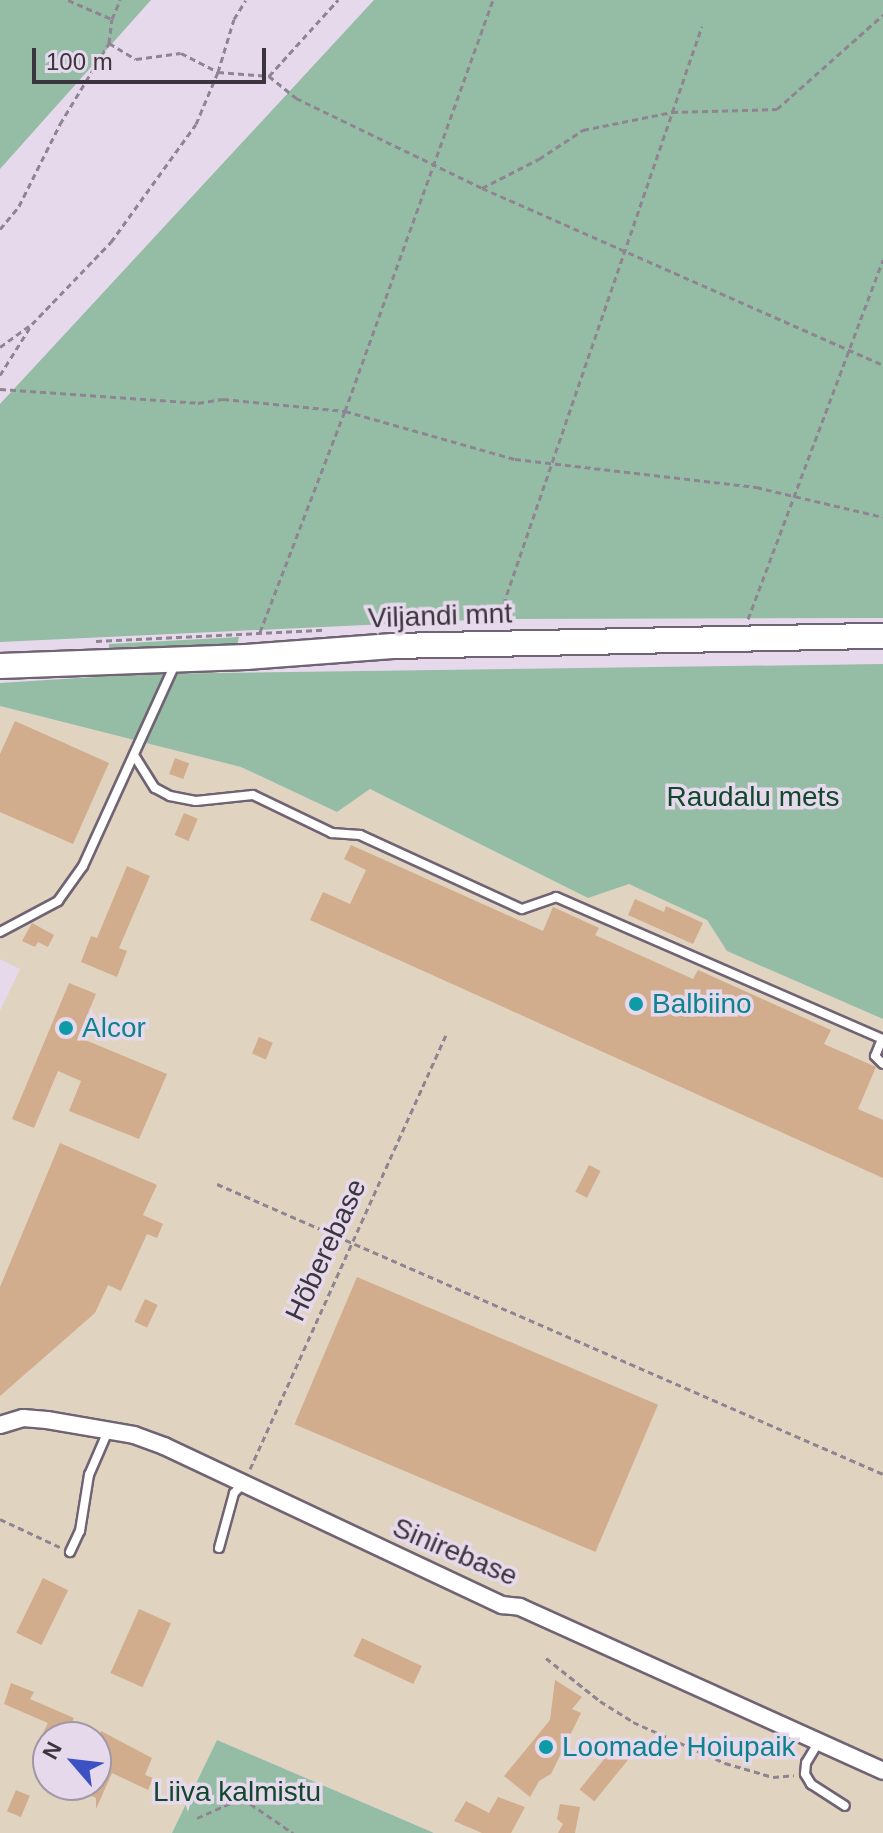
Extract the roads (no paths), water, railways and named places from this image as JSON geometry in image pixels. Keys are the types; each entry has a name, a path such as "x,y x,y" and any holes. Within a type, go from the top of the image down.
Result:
{"main road":[{"name":"Viljandi mnt","path":"0,666 393,646 883,636"}],"street":[{"name":"Sinirebase","path":"0,1425 23,1418 109,1430 164,1446 518,1614 883,1771"}],"lane":[{"path":"0,932 58,901 83,866 177,659"},
{"path":"134,755 155,788 170,796 196,801 253,795 332,833 360,835 522,909 556,897 882,1039 875,1056 883,1064"},
{"path":"70,1552 80,1531 89,1475 109,1430"},
{"path":"219,1548 234,1493 244,1482"},
{"path":"818,1743 805,1768 811,1784 845,1806"}],"place":[{"name":"Balbiino","path":"636,1004"},
{"name":"Alcor","path":"66,1028"},
{"name":"Loomade Hoiupaik","path":"546,1747"}],"park label":[{"name":"Raudalu mets","path":"753,797"},
{"name":"Liiva kalmistu","path":"237,1792"}]}
